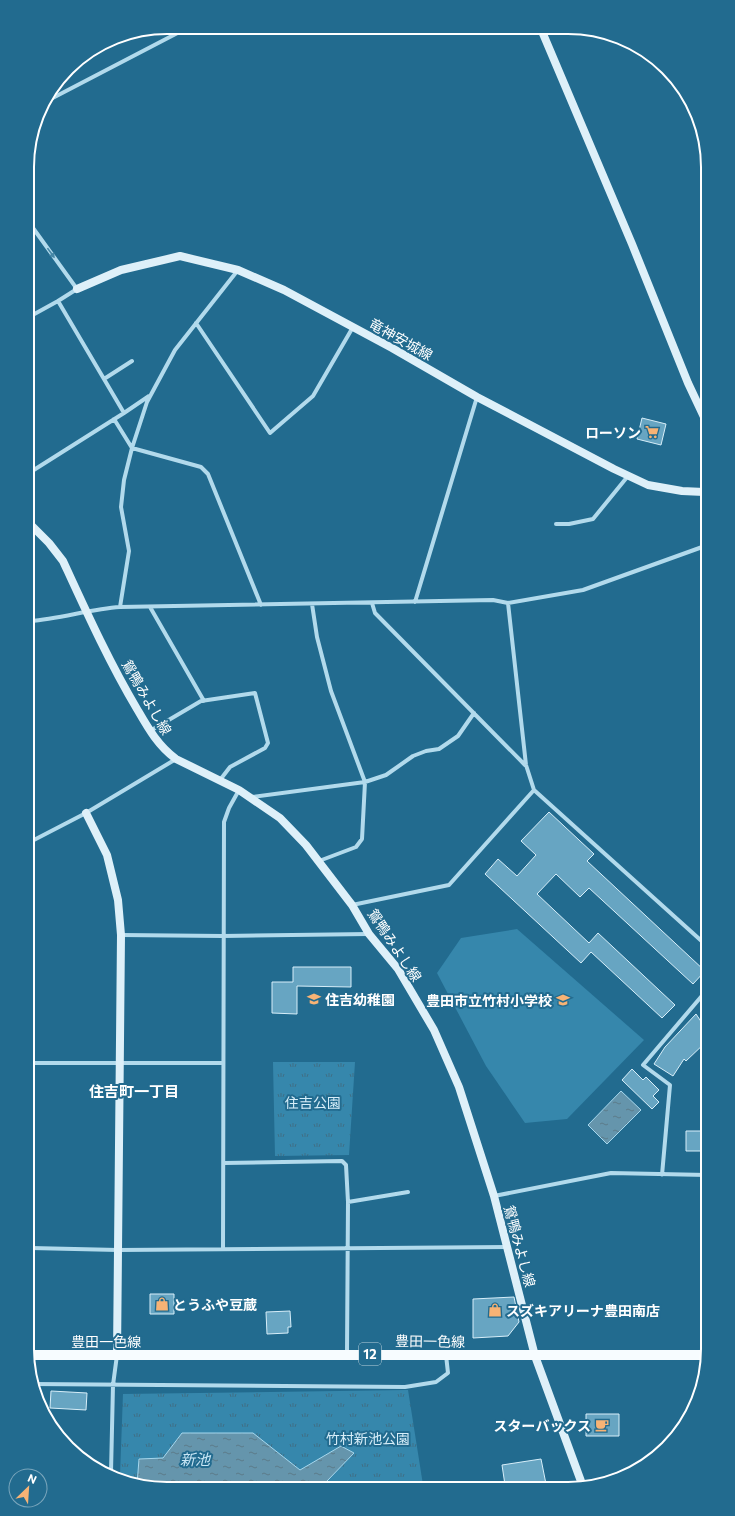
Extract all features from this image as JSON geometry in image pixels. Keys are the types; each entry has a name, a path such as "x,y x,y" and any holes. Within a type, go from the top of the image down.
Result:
{"main road":[{"name":"豊田一色線","path":"34,1355 701,1355"}],"street":[{"path":"55,97 176,34"},
{"path":"543,34 688,383 701,411"},
{"path":"34,229 77,289 34,314"},
{"name":"竜神安城線","path":"77,289 121,270 180,256 238,270 284,290 477,397 628,476 648,485 682,491 701,492"},
{"path":"120,607 129,551 121,507 124,480 132,448 150,396 175,350 238,270"},
{"path":"58,301 124,413"},
{"path":"196,323 270,433 313,396 353,327"},
{"path":"104,379 132,361"},
{"path":"34,470 150,396"},
{"path":"415,602 477,397"},
{"path":"114,419 132,448 201,467 208,474 261,605"},
{"path":"556,524 569,524 593,519 628,476"},
{"name":"鴛鴨みよし線","path":"34,528 49,543 63,561 125,689 150,731 167,753 176,759 239,790 280,818 306,845 352,905 369,934 398,970 434,1030 459,1087 494,1196 535,1356 581,1481"},
{"path":"34,620 87,613 104,608 120,607 493,600 508,603 583,590 701,547"},
{"path":"372,603 375,613 526,766"},
{"path":"508,603 526,766 534,790 701,940"},
{"path":"312,604 317,637 331,691 365,782 362,839 356,847 319,861"},
{"path":"150,607 204,701"},
{"path":"150,731 204,701 255,693 268,743 265,748 230,767 220,780"},
{"path":"250,798 365,782 386,775 413,756 426,751 439,749 458,736 474,713"},
{"path":"34,840 86,813 176,759"},
{"path":"223,1248 224,1163 222,1064 224,822 228,808 239,790"},
{"path":"352,905 449,885 534,790"},
{"path":"86,813 107,855 118,900 121,935 117,1355 113,1385 111,1469"},
{"path":"121,935 223,936 369,934"},
{"path":"662,1175 670,1085 643,1066 701,997"},
{"path":"34,1063 222,1064"},
{"path":"224,1163 342,1161 346,1165 348,1202 347,1354"},
{"path":"494,1196 612,1173 701,1175"},
{"path":"348,1202 408,1192"},
{"path":"34,1248 118,1250 507,1246"},
{"path":"39,1384 405,1387 436,1382 448,1373 446,1355"}],"green space":[{"path":"517,929 644,1040 567,1119 525,1123 486,1066 437,973 461,938"},
{"name":"住吉公園","path":"273,1062 355,1062 349,1155 275,1156"},
{"name":"竹村新池公園","path":"408,1390 423,1482 167,1482 150,1481 133,1477 120,1473 123,1394"}],"water":[{"path":"621,1091 641,1110 607,1144 588,1125"},
{"name":"新池","path":"182,1433 253,1433 300,1470 341,1446 354,1453 328,1482 167,1482 150,1481 138,1478 139,1459 163,1458"}],"building":[{"name":"ローソン","path":"642,418 666,424 661,445 637,439"},
{"path":"549,812 594,854 587,861 701,967 701,975 693,984 589,888 580,897 556,874 537,894 589,943 598,933 675,1005 662,1018 591,952 581,963 485,874 498,859 517,876 536,855 521,841"},
{"path":"293,967 351,967 351,987 297,986 297,1014 272,1013 272,982 293,982"},
{"path":"696,1014 701,1022 701,1047 686,1061 684,1059 673,1076 654,1064 665,1047"},
{"path":"632,1069 643,1080 646,1077 659,1090 653,1096 659,1102 652,1109 622,1080"},
{"path":"686,1131 701,1131 701,1151 686,1151"},
{"name":"とうふや豆蔵","path":"150,1294 174,1294 174,1314 150,1314"},
{"name":"スズキアリーナ豊田南店","path":"514,1297 519,1322 508,1336 473,1338 473,1299"},
{"path":"290,1311 291,1327 288,1327 288,1333 267,1334 266,1312"},
{"path":"51,1391 87,1393 86,1410 50,1408"},
{"name":"スターバックス","path":"586,1414 619,1414 619,1436 586,1436"},
{"path":"541,1459 546,1482 505,1482 502,1465"}],"place":[{"name":"ローソン","path":"652,432"},
{"name":"住吉幼稚園","path":"314,999"},
{"name":"豊田市立竹村小学校","path":"563,1000"},
{"name":"とうふや豆蔵","path":"162,1304"},
{"name":"スズキアリーナ豊田南店","path":"495,1310"},
{"name":"スターバックス","path":"602,1425"}],"district":[{"name":"住吉町一丁目","path":"134,1091"}]}
